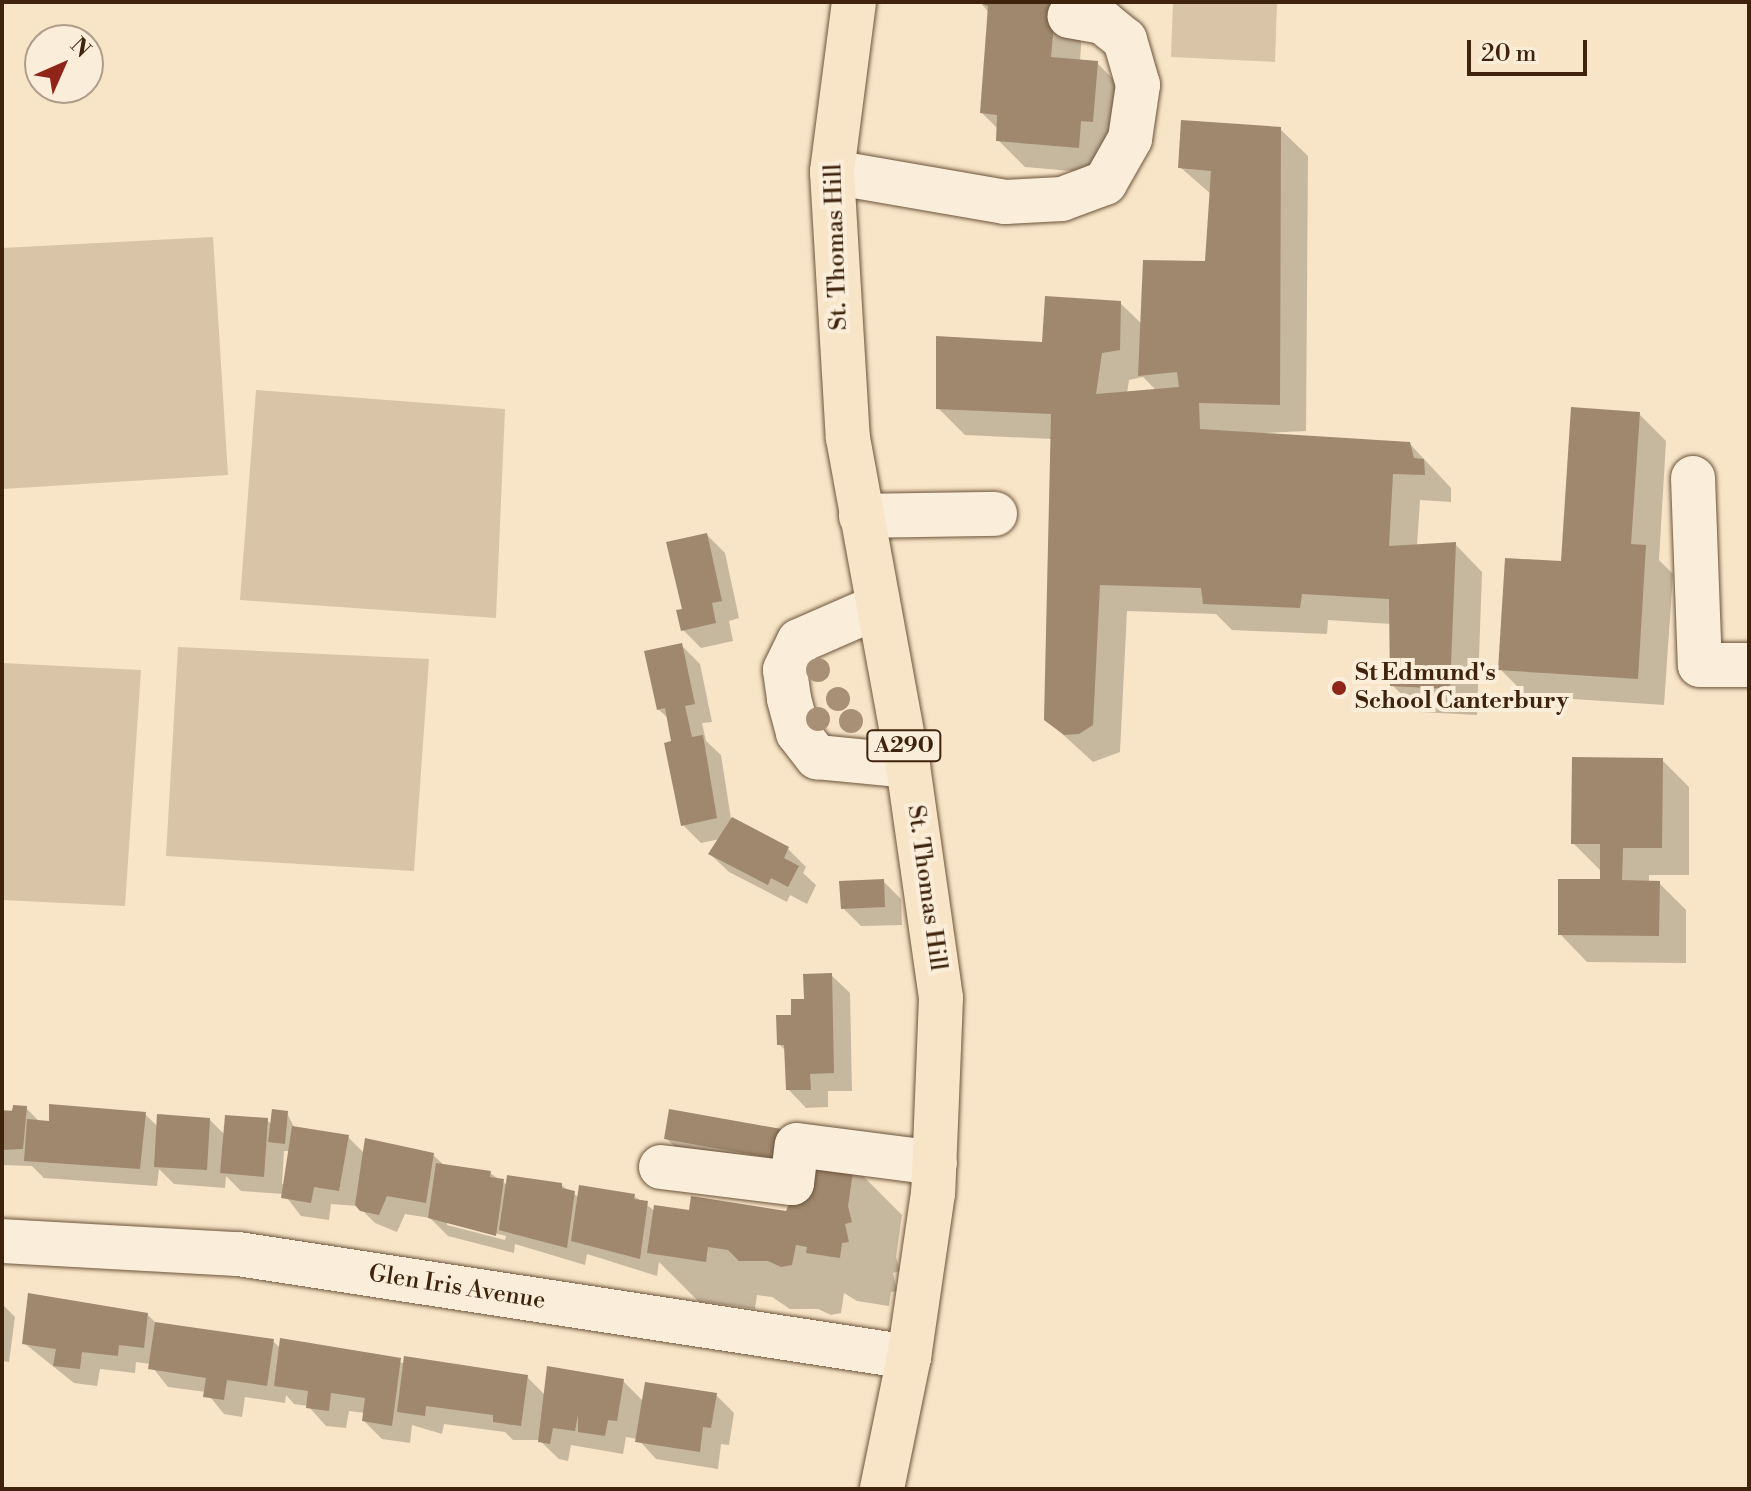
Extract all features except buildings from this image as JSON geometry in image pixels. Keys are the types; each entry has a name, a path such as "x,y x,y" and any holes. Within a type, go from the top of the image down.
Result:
{"main road":[{"name":"St. Thomas Hill","path":"854,2 832,172 848,438 908,766 941,998 935,1163 909,1357 882,1489"}],"street":[{"path":"832,172 1005,202 1062,199 1105,183 1130,139 1138,85 1125,40 1103,22 1070,16"},
{"path":"1693,478 1700,665 1749,665"},
{"path":"861,516 995,514"},
{"path":"877,607 799,641 785,670 789,699 798,733 817,757 908,766"},
{"path":"661,1167 792,1183 797,1145 935,1163"},
{"name":"Glen Iris Avenue","path":"2,1241 238,1254 909,1357"}],"shaded area":[{"path":"1173,2 1277,2 1275,62 1171,57"},
{"path":"213,237 228,475 2,489 2,248"},
{"path":"256,390 505,409 496,618 240,600"},
{"path":"178,647 429,659 414,871 166,856"},
{"path":"2,663 141,670 125,906 2,900"}],"place":[{"name":"St Edmund's School Canterbury","path":"1339,688"}]}
